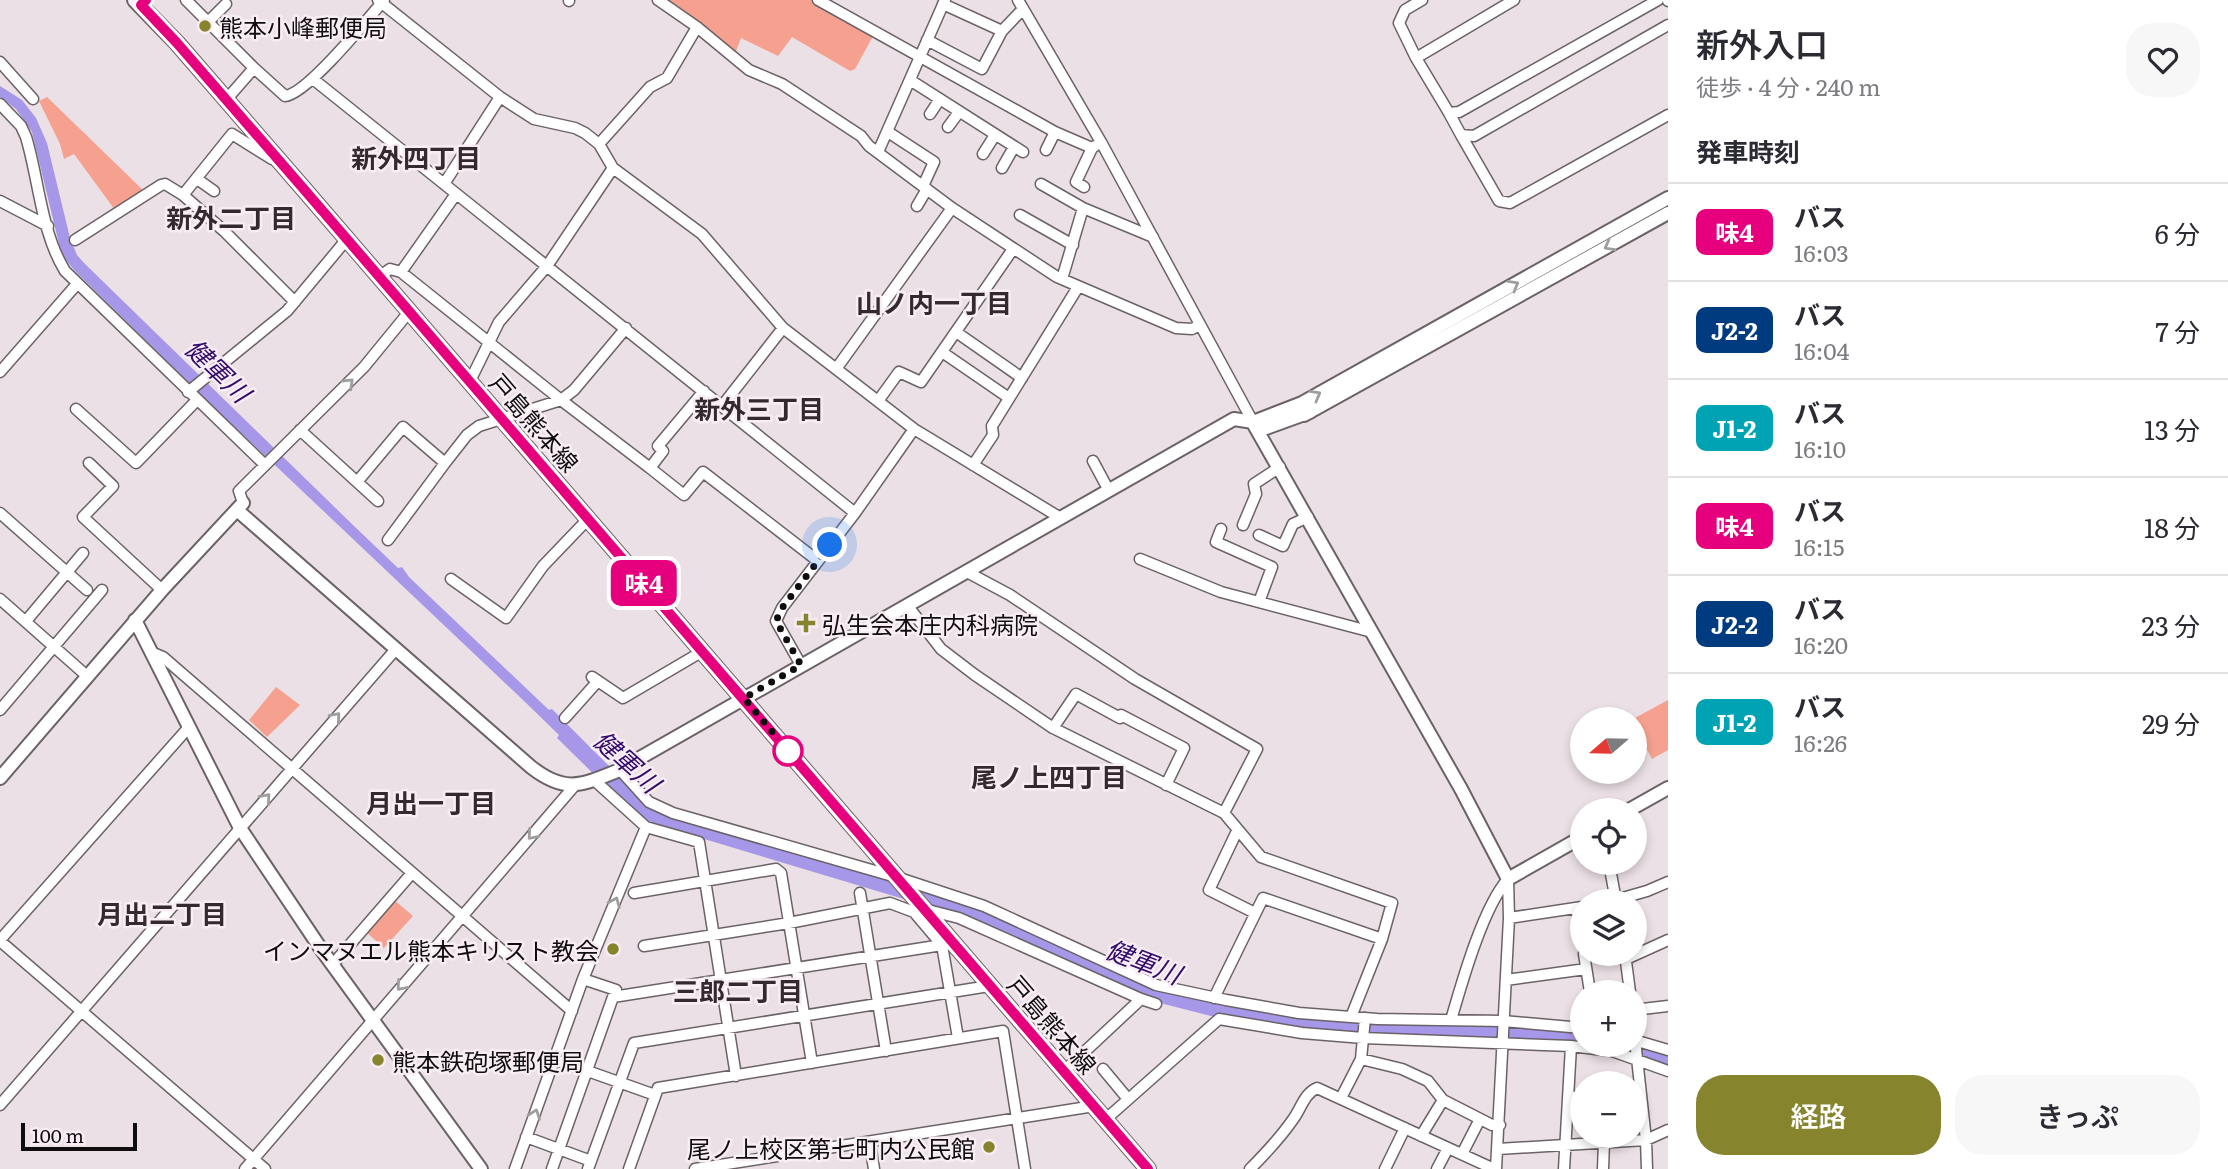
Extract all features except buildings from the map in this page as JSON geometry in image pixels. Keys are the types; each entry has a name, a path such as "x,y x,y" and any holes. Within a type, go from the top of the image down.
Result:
{"main road":[{"name":"戸島熊本線","path":"140,2 744,698 828,800 924,909 947,944 989,986 1148,1169"}],"street":[{"path":"186,0 285,96 293,95 313,79 382,1 500,97 534,119 575,128 599,144 614,168 702,234 783,328 914,429 1059,517"},
{"path":"658,0 698,27 750,70 782,84 861,136 869,146 1013,250 1078,287 1176,328 1192,329 1200,325"},
{"path":"818,0 1055,132 1096,145"},
{"path":"1422,0 1405,10 1399,23 1416,58 1499,201 1510,203 1668,115"},
{"path":"1416,58 1514,0"},
{"path":"1449,113 1459,112 1658,0"},
{"path":"878,152 944,2 1002,31"},
{"path":"208,22 226,4"},
{"path":"927,40 982,69 1002,31 1020,5 1096,145 1153,237 1253,422 1461,789 1508,879 1509,918 1500,1125 1495,1169 1320,1088 1313,1089 1269,1151 1250,1169"},
{"path":"1461,135 1474,135 1668,25"},
{"path":"599,144 650,87 667,78 698,27"},
{"path":"0,62 33,99"},
{"path":"226,100 254,68"},
{"path":"313,79 855,513"},
{"path":"910,80 1019,149 1002,168"},
{"path":"444,184 500,97"},
{"path":"930,114 940,99"},
{"path":"0,104 21,126 26,137 58,260 77,284 266,464"},
{"path":"948,127 959,112"},
{"path":"888,132 934,162 917,206"},
{"path":"1046,150 1055,132"},
{"path":"183,195 232,134 283,166"},
{"path":"983,154 995,135"},
{"path":"1084,187 1076,182 1096,145"},
{"path":"470,381 499,322 547,265 614,168"},
{"path":"197,179 215,191"},
{"path":"75,240 165,184 183,195 224,231 295,302"},
{"path":"1041,184 1083,208 1153,237"},
{"path":"401,272 456,194"},
{"path":"1253,422 1302,403 1668,198"},
{"path":"0,201 48,226"},
{"path":"836,369 953,208"},
{"path":"1062,279 1083,208"},
{"path":"1272,452 1271,437 1310,412 1668,213"},
{"path":"1020,215 1073,245"},
{"path":"190,391 287,310 347,239"},
{"path":"878,401 899,372 921,382 1013,250"},
{"path":"379,276 390,269 401,272 684,495 703,472 818,561"},
{"path":"0,372 77,284"},
{"path":"973,465 993,435 992,426 1078,287"},
{"path":"0,778 240,501 266,464 365,367 409,312"},
{"path":"388,540 467,435 479,426 561,400 574,390 626,328"},
{"path":"722,406 783,328"},
{"path":"956,332 1022,378"},
{"path":"942,352 1009,398"},
{"path":"650,468 663,451 658,446 704,391"},
{"path":"76,409 135,463 197,400"},
{"path":"240,501 396,649 547,780 563,785 596,780 618,771 1234,419 1253,422 1266,428 1310,412"},
{"path":"357,482 403,427 445,463"},
{"path":"801,665 776,621 782,608 855,513 914,429"},
{"path":"300,430 378,501"},
{"path":"1093,461 1108,489"},
{"path":"89,463 113,486 83,517 162,590"},
{"path":"1243,525 1256,494 1254,484 1280,467"},
{"path":"0,513 87,590"},
{"path":"1259,535 1283,546 1293,524 1308,517"},
{"path":"451,579 506,618 543,566 589,518"},
{"path":"1222,529 1216,542 1272,568 1259,602"},
{"path":"26,621 83,553"},
{"path":"1140,559 1221,592 1372,632"},
{"path":"967,572 1010,595 1135,679 1257,749 1224,813"},
{"path":"0,710 102,590"},
{"path":"0,599 87,676"},
{"path":"907,605 941,649 1053,728 1224,813 1261,857 1392,903 1382,939 1351,1017"},
{"path":"135,620 240,828 332,964 481,1169"},
{"path":"0,1105 396,649"},
{"path":"565,718 595,679 623,698 703,651"},
{"path":"151,652 163,657 572,1011"},
{"path":"1053,728 1076,694 1184,748 1166,785"},
{"path":"189,727 0,940 265,1169"},
{"path":"618,771 649,802 673,813 896,877 984,906 1156,985 1299,1013 1365,1018 1503,1021 1570,1027"},
{"path":"596,780 646,827 699,842 736,1076"},
{"path":"245,1169 576,783"},
{"path":"1647,800 1668,788"},
{"path":"515,1169 583,979 646,827"},
{"path":"1237,831 1209,890 1255,913"},
{"path":"1451,1020 1463,977 1497,891 1508,879 1570,843"},
{"path":"634,894 776,869 780,873 812,1063"},
{"path":"332,964 412,873"},
{"path":"1647,891 1668,882"},
{"path":"860,893 886,1051"},
{"path":"1214,998 1263,898 1382,939"},
{"path":"644,946 789,923 890,903 914,912 947,944 950,992 958,1038"},
{"path":"924,909 959,918 1156,1004"},
{"path":"1509,918 1570,909"},
{"path":"1647,948 1668,940"},
{"path":"613,997 947,944"},
{"path":"1586,966 1588,980"},
{"path":"1506,980 1586,969"},
{"path":"552,1169 616,990 583,979"},
{"path":"526,1137 559,1149 590,1165 634,1043 989,986"},
{"path":"1064,1071 1141,999"},
{"path":"1647,1008 1668,1006"},
{"path":"1341,1098 1361,1059 1365,1018"},
{"path":"1106,1119 1219,1019 1302,1033 1570,1046 1564,1169"},
{"path":"629,1169 658,1088 1003,1031 1026,1169"},
{"path":"1647,1042 1668,1050"},
{"path":"1629,1057 1668,1071"},
{"path":"1637,1057 1637,1071"},
{"path":"554,1059 655,1095"},
{"path":"1361,1059 1402,1069 1428,1081 1443,1100 1492,1125 1500,1125"},
{"path":"1103,1069 1128,1099"},
{"path":"1421,1136 1443,1100"},
{"path":"695,1169 1094,1106"},
{"path":"1462,1154 1480,1119"},
{"path":"1385,1169 1405,1128"},
{"path":"1647,1140 1668,1130"},
{"path":"870,1143 874,1169"},
{"path":"1498,1149 1570,1144"},
{"path":"1437,1169 1448,1148"},
{"path":"1603,1169 1604,1148"},
{"path":"1646,1148 1647,1169"}],"shaded area":[{"path":"664,0 812,0 872,34 872,38 855,69 850,71 792,37 778,56 741,38 735,54"},
{"path":"0,86 22,100 36,118 47,143 70,238 77,255 84,263 398,568 402,567 409,577 549,710 552,709 646,803 954,898 1142,981 1229,1004 1570,1030 1570,1046 1512,1039 1416,1039 1304,1031 1211,1016 1164,1004 947,912 651,823 609,789 523,700 222,415 75,271 64,258 60,248 32,132 16,109 0,97"},
{"path":"47,97 145,192 115,210 74,154 64,159 60,144 39,101"},
{"path":"276,687 300,705 267,737 249,720"},
{"path":"1668,700 1668,750 1652,759 1647,750 1647,711"},
{"path":"393,899 413,916 384,948 365,931"},
{"path":"1647,1048 1668,1053 1668,1069 1632,1057 1647,1057"}],"bus line":[{"name":"味4","path":"146,0 141,5 177,43 589,518 828,800 1148,1169"}],"place":[{"name":"熊本小峰郵便局","path":"205,26"},
{"name":"弘生会本庄内科病院","path":"806,623"},
{"name":"インマヌエル熊本キリスト教会","path":"613,949"},
{"name":"熊本鉄砲塚郵便局","path":"378,1060"},
{"name":"尾ノ上校区第七町内公民館","path":"989,1147"}],"district":[{"name":"新外四丁目","path":"416,156"},
{"name":"新外二丁目","path":"231,216"},
{"name":"山ノ内一丁目","path":"934,301"},
{"name":"新外三丁目","path":"759,407"},
{"name":"尾ノ上四丁目","path":"1049,775"},
{"name":"月出一丁目","path":"431,801"},
{"name":"月出二丁目","path":"162,912"},
{"name":"三郎二丁目","path":"738,989"}],"route":[{"path":"788,751 744,698 801,665 776,621 782,608 830,545"}],"water label":[{"name":"健軍川","path":"219,369"},
{"name":"健軍川","path":"628,760"},
{"name":"健軍川","path":"1144,960"}]}
